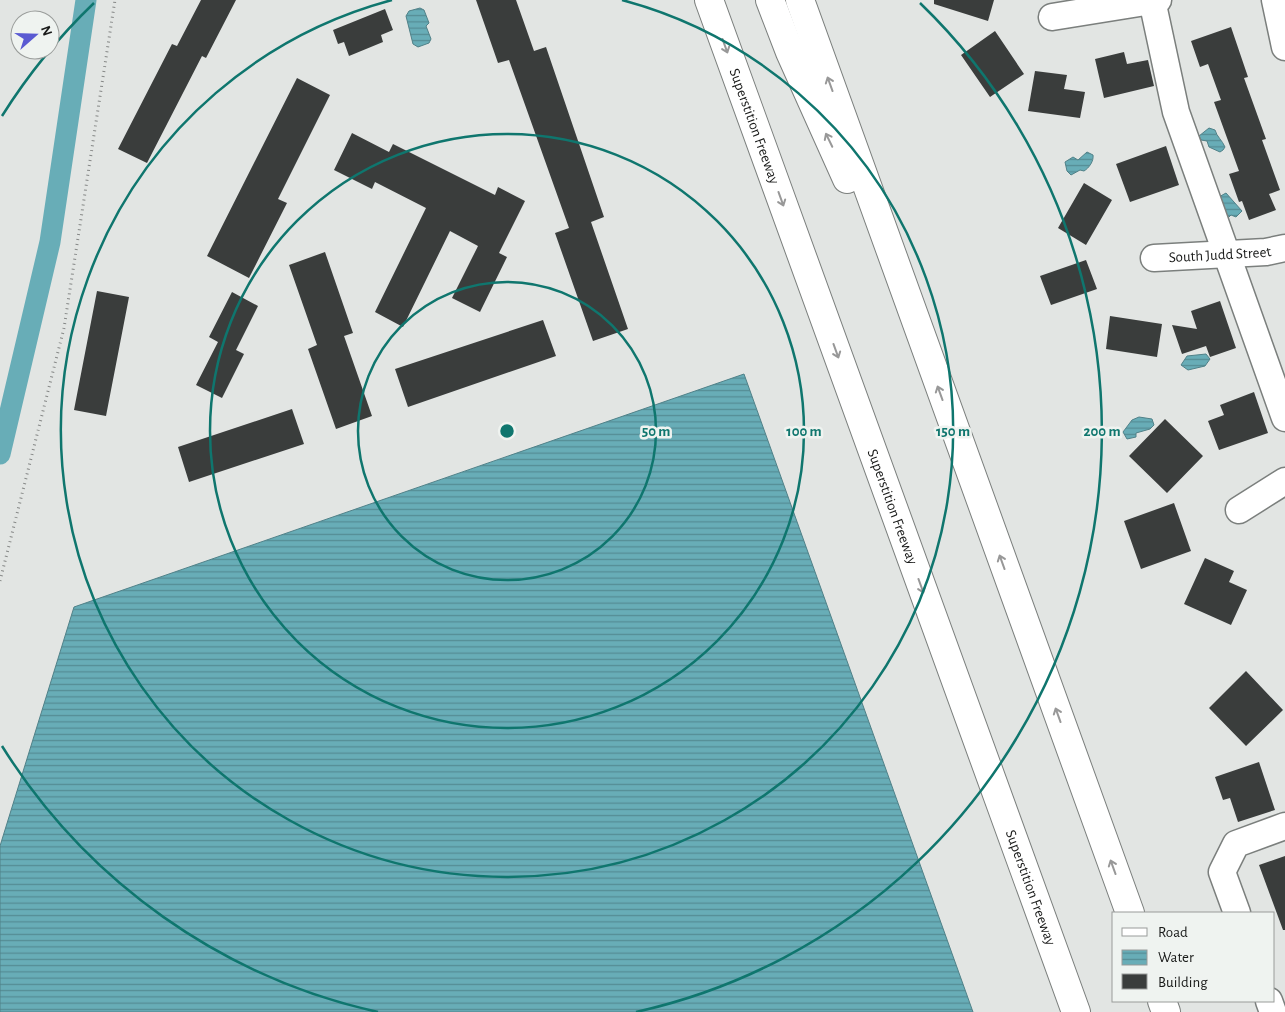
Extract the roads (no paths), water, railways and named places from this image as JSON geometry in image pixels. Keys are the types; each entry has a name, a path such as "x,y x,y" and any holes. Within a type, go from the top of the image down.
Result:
{"highway":[{"name":"Superstition Freeway","path":"709,0 1076,1012"},
{"path":"770,0 820,122 916,327"},
{"path":"800,0 916,327 1130,912"}],"street":[{"path":"1052,17 1154,0 1176,112 1285,418"},
{"path":"1275,0 1285,47"},
{"name":"South Judd Street","path":"1154,258 1266,252 1285,248"},
{"path":"1239,510 1285,481"},
{"path":"1237,912 1222,872 1236,844 1285,826"}],"water":[{"path":"420,8 424,10 429,23 426,26 431,39 429,43 418,47 413,44 406,16 409,11"},
{"path":"1209,128 1215,130 1225,147 1220,152 1209,147 1207,141 1201,140 1199,136"},
{"path":"1087,152 1093,155 1093,160 1089,166 1084,171 1080,170 1071,175 1067,171 1065,162 1073,157 1078,160"},
{"path":"1226,193 1242,211 1236,217 1231,215 1227,219 1217,198"},
{"path":"1206,354 1210,359 1205,366 1188,370 1181,365 1187,356"},
{"path":"744,374 973,1012 0,1012 0,846 74,607"},
{"path":"1139,417 1152,419 1154,425 1150,429 1136,433 1136,437 1127,439 1123,432 1132,420"}],"waterway":[{"path":"0,454 50,242 86,0"}]}
